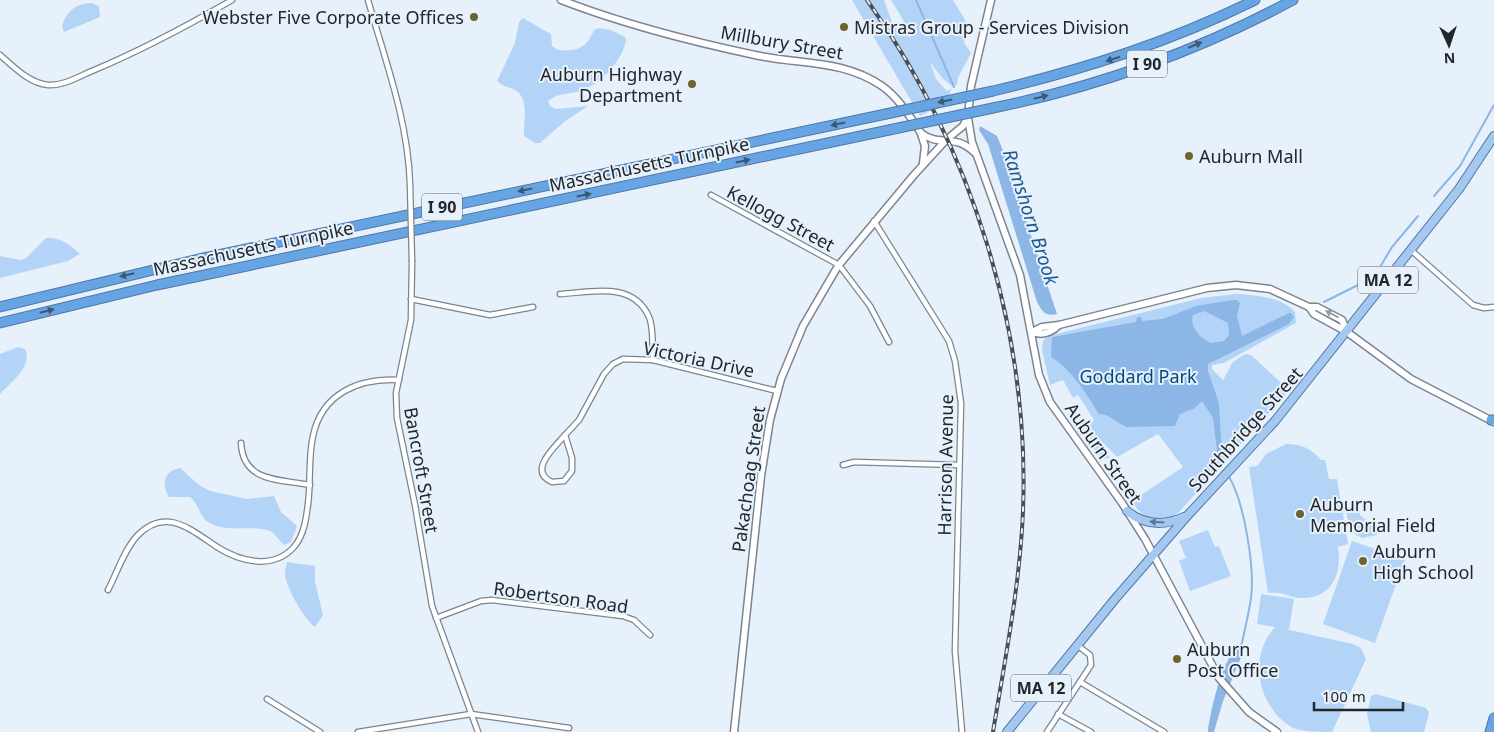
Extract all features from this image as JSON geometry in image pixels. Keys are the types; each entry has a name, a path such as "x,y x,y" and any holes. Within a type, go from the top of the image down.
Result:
{"highway":[{"name":"Massachusetts Turnpike","path":"0,306 199,259 993,91 1120,57 1191,29 1255,0"},
{"name":"Massachusetts Turnpike","path":"0,323 157,285 993,108 1059,92 1138,67 1212,38 1293,0"},
{"path":"1490,732 1494,718"}],"main road":[{"name":"Southbridge Street","path":"1006,732 1076,644 1188,515 1275,421 1348,332 1459,190 1494,136"},
{"path":"1127,511 1138,518 1159,524 1174,521 1188,515"}],"street":[{"path":"0,55 30,79 45,84 58,84 111,63 177,31 232,0"},
{"name":"Bancroft Street","path":"368,0 403,120 410,184 411,299 407,346 396,398 398,424 436,618 478,732"},
{"name":"Millbury Street","path":"561,0 625,23 755,55 782,61 832,64 849,69 891,93 921,133"},
{"name":"Auburn Street","path":"991,0 970,87 968,116 970,135 1018,270 1039,374 1050,402 1127,511 1154,554 1219,678 1249,712 1277,732"},
{"name":"Pakachoag Street","path":"734,732 760,484 767,434 777,391 803,326 839,265 922,165 946,140 963,126 968,116"},
{"path":"921,133 931,140 963,143 977,156"},
{"path":"921,133 926,149 922,165"},
{"name":"Kellogg Street","path":"710,195 839,265"},
{"name":"Harrison Avenue","path":"874,221 941,326 952,349 960,398 955,651 962,732"},
{"path":"1412,251 1473,306 1484,308 1494,306"},
{"path":"839,265 870,306 889,342"},
{"path":"1032,332 1042,334 1052,332 1059,325 1195,290 1228,285 1270,289 1309,308 1318,307 1342,320 1348,332 1411,378 1493,421"},
{"path":"560,294 614,291 635,297 650,318 653,360"},
{"path":"411,299 490,315 533,307"},
{"name":"Victoria Drive","path":"565,435 573,462 572,471 564,481 552,482 544,476 541,465 565,435 579,420 604,374 613,364 629,358 653,360 777,391"},
{"path":"108,590 136,538 150,527 163,522 188,527 223,550 239,557 268,562 280,558 292,548 302,533 310,484 312,438 320,415 330,401 343,390 359,384 399,380"},
{"path":"241,443 243,459 255,472 265,477 310,484"},
{"path":"844,465 854,462 958,465"},
{"name":"Robertson Road","path":"436,618 481,601 492,600 623,616 634,620 650,635"},
{"path":"1047,732 1090,668 1092,660 1090,655 1076,644"},
{"path":"1080,682 1164,732"},
{"path":"267,699 320,732"},
{"path":"358,732 471,714 569,728"},
{"path":"1058,714 1091,732"}],"green space":[{"path":"852,0 884,0 893,25 911,38 908,28 891,0 953,0 967,23 964,43 971,53 958,78 957,85 953,86 944,104 920,116","holes":["930,62 943,79 952,86 951,89 947,91 936,79"]},
{"path":"86,3 99,6 100,17 64,32 62,26 66,16 72,9"},
{"path":"523,18 551,34 552,46 558,50 571,50 581,47 588,41 594,30 599,28 611,30 625,37 626,41 614,65 601,79 586,89 558,96 548,101 550,106 556,109 588,106 564,122 540,143 535,143 524,136 525,111 520,94 497,81 515,43 519,22"},
{"path":"46,238 65,242 80,254 68,261 0,278 0,256 20,260 26,258"},
{"name":"Goddard Park","path":"1236,294 1260,296 1283,303 1295,312 1296,323 1224,363 1212,365 1212,369 1223,380 1233,362 1245,354 1251,355 1288,389 1287,393 1179,512 1173,516 1159,519 1147,516 1141,513 1132,501 1183,467 1158,434 1117,457 1088,427 1094,420 1078,395 1073,398 1063,380 1050,385 1042,350 1043,340 1052,335 1201,298"},
{"path":"18,347 25,349 27,356 24,368 0,394 0,354"},
{"path":"1093,435 1110,458 1102,459 1084,437"},
{"name":"Auburn Memorial Field","path":"1286,444 1305,448 1313,452 1321,460 1325,460 1329,479 1337,479 1348,544 1338,547 1337,575 1333,582 1328,589 1313,597 1297,598 1279,593 1268,593 1249,467 1257,466 1266,454"},
{"path":"180,468 199,485 210,491 247,499 274,496 281,512 297,526 291,542 284,545 272,532 262,529 216,526 205,519 190,497 169,497 165,487 167,475"},
{"path":"1346,508 1356,508 1361,516 1377,528 1377,535 1362,538 1349,530"},
{"path":"1208,530 1215,547 1219,546 1231,576 1190,591 1179,561 1186,558 1179,541"},
{"path":"1352,541 1405,559 1375,643 1323,624"},
{"path":"287,562 315,566 315,582 323,615 315,627 301,611 292,595 285,575"},
{"path":"1261,594 1294,599 1289,629 1285,629 1353,644 1361,648 1366,659 1332,732 1307,731 1293,728 1271,708 1260,681 1259,667 1266,639 1275,627 1257,624"},
{"path":"1376,694 1426,708 1429,713 1424,732 1371,732 1367,714 1371,696"}],"shaded area":[{"path":"980,126 997,136 1002,148 1057,314 1047,314 1037,302 988,144 979,130"},
{"path":"1237,300 1240,303 1237,316 1242,336 1289,313 1294,317 1289,324 1208,364 1208,371 1219,403 1222,457 1224,459 1219,468 1213,418 1202,401 1195,408 1180,414 1175,426 1126,427 1106,415 1099,414 1072,375 1051,357 1052,337 1136,322 1137,317 1141,317 1142,321 1163,319 1196,306","holes":["1204,311 1228,323 1229,335 1224,341 1210,343 1196,331 1192,319 1193,315"]},
{"path":"1243,642 1242,655 1223,701 1214,732 1208,732 1215,697 1224,669 1236,647"}],"waterway":[{"name":"Ramshorn Brook","path":"916,0 954,87"},
{"path":"1434,196 1460,166 1494,105"},
{"path":"1324,302 1374,277 1392,247 1418,216"},
{"path":"1228,475 1239,501 1250,552 1251,598 1242,643"}],"railway":[{"path":"867,0 904,56 936,116 964,178 987,243 1004,309 1016,376 1023,443 1023,511 1019,566 993,732"}],"place":[{"name":"Webster Five Corporate Offices","path":"474,17"},
{"name":"Mistras Group - Services Division","path":"844,27"},
{"name":"Auburn Highway Department","path":"692,84"},
{"name":"Auburn Mall","path":"1189,156"},
{"name":"Auburn Memorial Field","path":"1300,514"},
{"name":"Auburn High School","path":"1363,561"},
{"name":"Auburn Post Office","path":"1177,659"}]}
